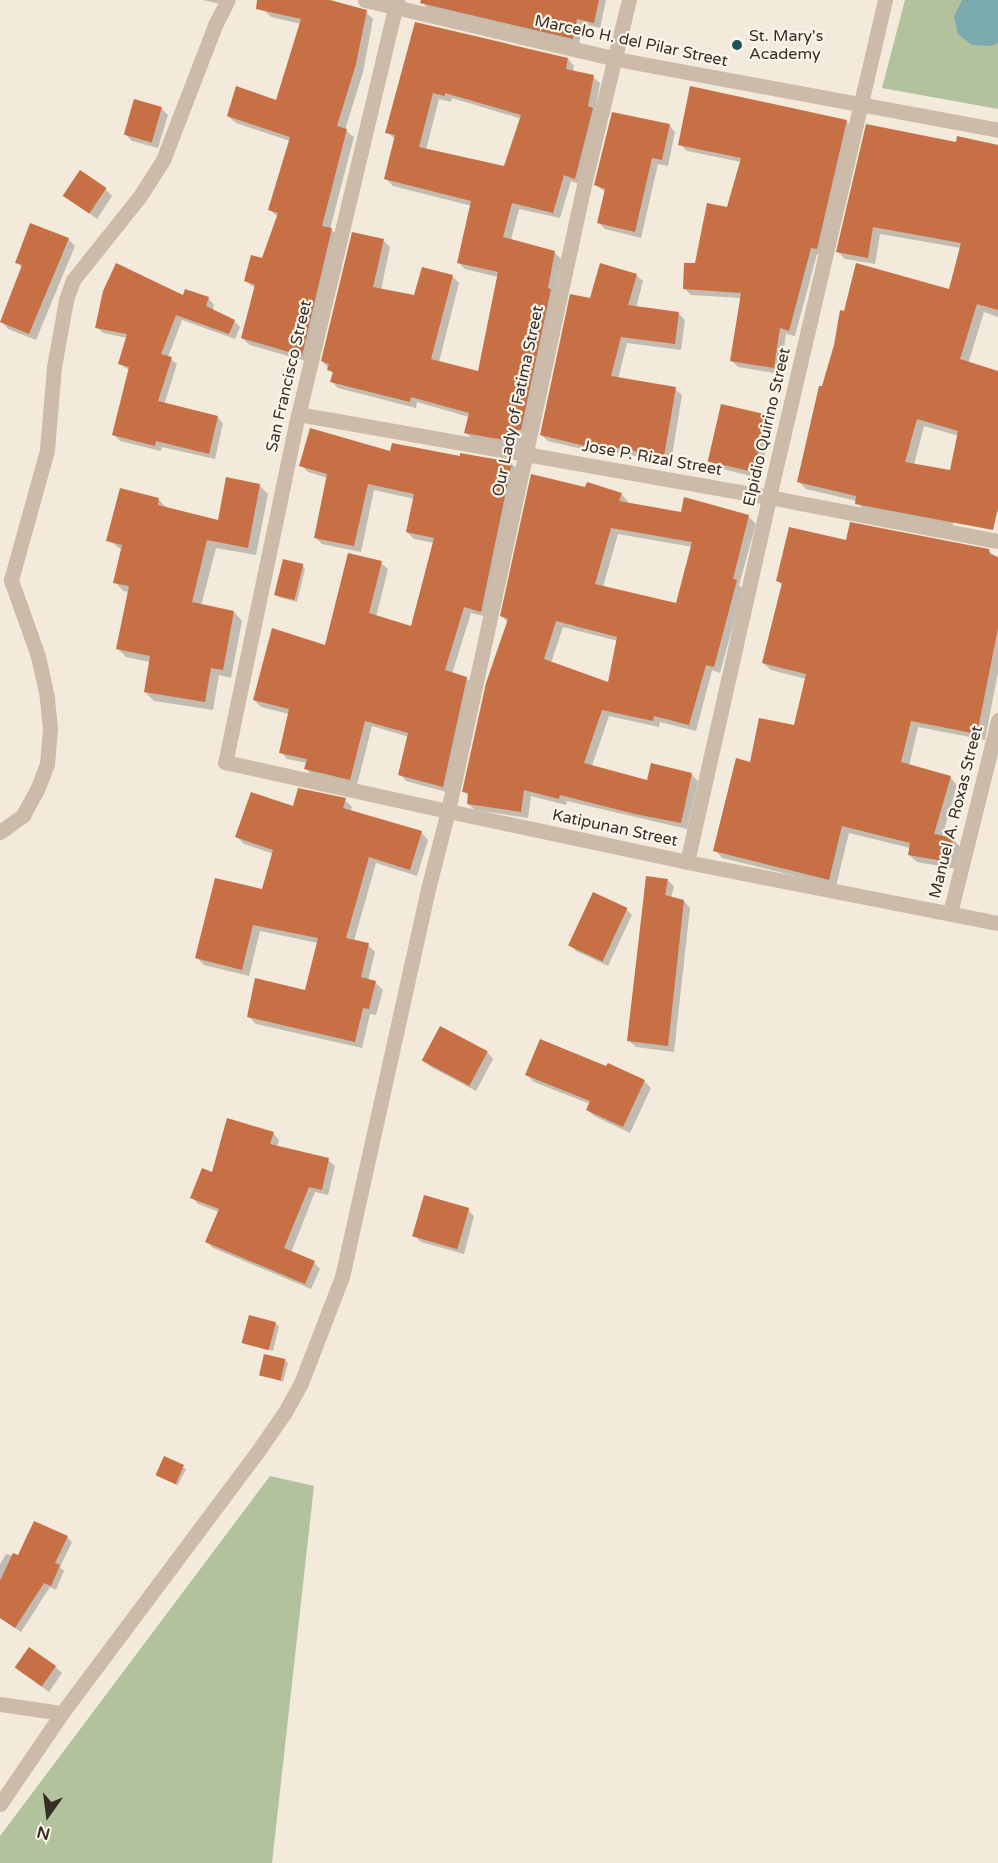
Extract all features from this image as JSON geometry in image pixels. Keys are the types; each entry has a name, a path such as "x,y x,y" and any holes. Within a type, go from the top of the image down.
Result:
{"street":[{"path":"0,832 23,815 37,790 47,764 50,728 47,697 38,657 11,580 45,460 54,367 66,300 73,280 140,196 163,160 215,25 228,0"},
{"name":"Marcelo H. del Pilar Street","path":"365,0 396,4 616,59 998,130"},
{"name":"Our Lady of Fatima Street","path":"0,1804 62,1713 285,1412 301,1383 342,1277 429,885 448,811 586,176 629,0"},
{"name":"Elpidio Quirino Street","path":"687,862 769,496 885,0"},
{"name":"San Francisco Street","path":"225,762 298,414 396,4"},
{"name":"Jose P. Rizal Street","path":"298,414 769,496 998,541"},
{"name":"Manuel A. Roxas Street","path":"950,914 998,720"},
{"name":"Katipunan Street","path":"225,762 687,862 998,923"},
{"path":"0,1704 62,1713"}],"green space":[{"path":"905,0 998,0 998,109 882,88"},
{"path":"270,1476 314,1486 272,1863 0,1863 0,1836"}],"water":[{"path":"962,0 998,0 998,43 990,46 972,45 958,34 954,17"}],"building":[{"path":"257,0 330,0 367,10 356,64 337,126 347,129 322,226 332,228 302,356 241,338 255,285 244,281 251,255 262,258 278,213 268,210 290,137 227,116 236,86 276,100 301,19 256,9"},
{"path":"421,0 599,0 594,23 577,19 573,39 420,3"},
{"path":"415,22 568,58 566,69 594,75 588,106 593,108 575,179 564,175 553,213 512,203 503,237 555,251 548,288 551,289 521,430 517,430 515,442 464,433 469,413 411,397 410,402 330,382 333,372 327,370 329,364 321,361 352,232 384,239 373,287 414,295 422,267 453,275 431,359 478,371 498,272 457,263 471,201 384,179 395,135 385,133","holes":["433,93 445,96 445,93 521,115 504,166 419,147"]},
{"path":"690,86 847,120 817,249 811,248 789,331 780,328 774,368 730,361 741,293 683,289 684,263 695,263 707,203 727,207 741,158 678,145"},
{"path":"134,99 162,107 152,143 124,135"},
{"path":"612,112 670,124 662,160 652,158 635,232 597,223 605,189 594,185"},
{"path":"866,124 956,142 957,136 998,145 998,310 977,304 960,359 998,371 998,508 993,530 855,504 856,496 797,482 819,386 822,386 834,345 840,310 844,311 856,263 949,289 961,243 873,227 868,258 836,252","holes":["917,419 958,431 950,470 905,462"]},
{"path":"80,170 107,188 89,214 63,196"},
{"path":"30,223 69,238 29,334 0,322 22,265 15,263"},
{"path":"116,263 183,295 185,289 209,297 206,306 235,320 229,334 176,315 161,354 172,357 158,401 218,416 209,454 156,441 155,446 112,435 129,367 118,364 127,334 95,328 103,291"},
{"path":"600,263 637,274 628,305 679,312 675,344 621,337 611,376 676,387 664,456 594,444 593,448 540,435 570,294 590,298"},
{"path":"721,404 767,415 754,472 708,461"},
{"path":"310,428 390,451 392,443 460,456 460,453 512,462 481,612 464,607 445,670 467,677 443,787 398,775 408,733 365,721 350,780 304,769 307,759 279,753 289,709 253,700 272,628 325,645 348,553 382,561 369,613 411,626 434,538 406,532 414,494 368,484 354,546 314,538 327,474 299,466"},
{"path":"531,474 585,487 587,482 622,493 619,501 681,512 684,497 749,515 733,579 737,580 714,667 706,665 689,725 654,716 653,721 602,710 584,763 647,780 651,763 692,773 681,823 560,795 559,799 524,790 521,812 467,804 468,793 462,792 486,683 508,619 500,616","holes":["611,528 692,542 676,603 595,584","556,621 617,637 608,682 544,659"]},
{"path":"226,477 260,484 248,548 207,540 192,602 234,611 223,670 211,668 205,702 144,692 150,656 116,649 129,586 113,583 122,545 106,541 120,488 159,498 158,505 218,520"},
{"path":"850,522 989,549 990,554 998,557 998,628 977,734 911,721 901,762 951,776 934,834 954,838 949,862 908,855 910,843 842,826 829,880 713,851 736,758 750,762 759,718 794,725 806,674 762,663 782,583 776,581 789,527 846,540"},
{"path":"283,559 303,564 294,600 274,595"},
{"path":"298,788 346,798 343,808 422,831 410,870 369,857 346,938 369,943 361,977 376,981 369,1009 363,1008 355,1042 247,1017 255,978 305,990 318,938 253,925 242,970 195,958 215,878 262,889 273,850 235,837 251,792 293,806"},
{"path":"646,876 668,879 665,895 684,900 668,1046 627,1041"},
{"path":"593,892 627,908 603,962 568,945"},
{"path":"440,1026 488,1051 469,1086 422,1060"},
{"path":"540,1039 606,1066 608,1063 645,1080 623,1127 586,1110 590,1101 525,1075"},
{"path":"227,1118 274,1132 270,1144 329,1158 322,1190 309,1187 284,1248 315,1261 305,1284 205,1242 219,1209 190,1198 202,1168 212,1172"},
{"path":"424,1195 469,1208 457,1249 412,1236"},
{"path":"249,1315 276,1322 269,1350 241,1343"},
{"path":"264,1354 285,1359 280,1380 259,1375"},
{"path":"164,1456 184,1465 176,1484 155,1475"},
{"path":"34,1521 68,1536 55,1563 60,1565 51,1586 44,1583 15,1628 0,1618 0,1581 13,1553 18,1555"},
{"path":"29,1647 56,1666 42,1686 15,1667"}],"place":[{"name":"St. Mary's Academy","path":"737,45"}]}
